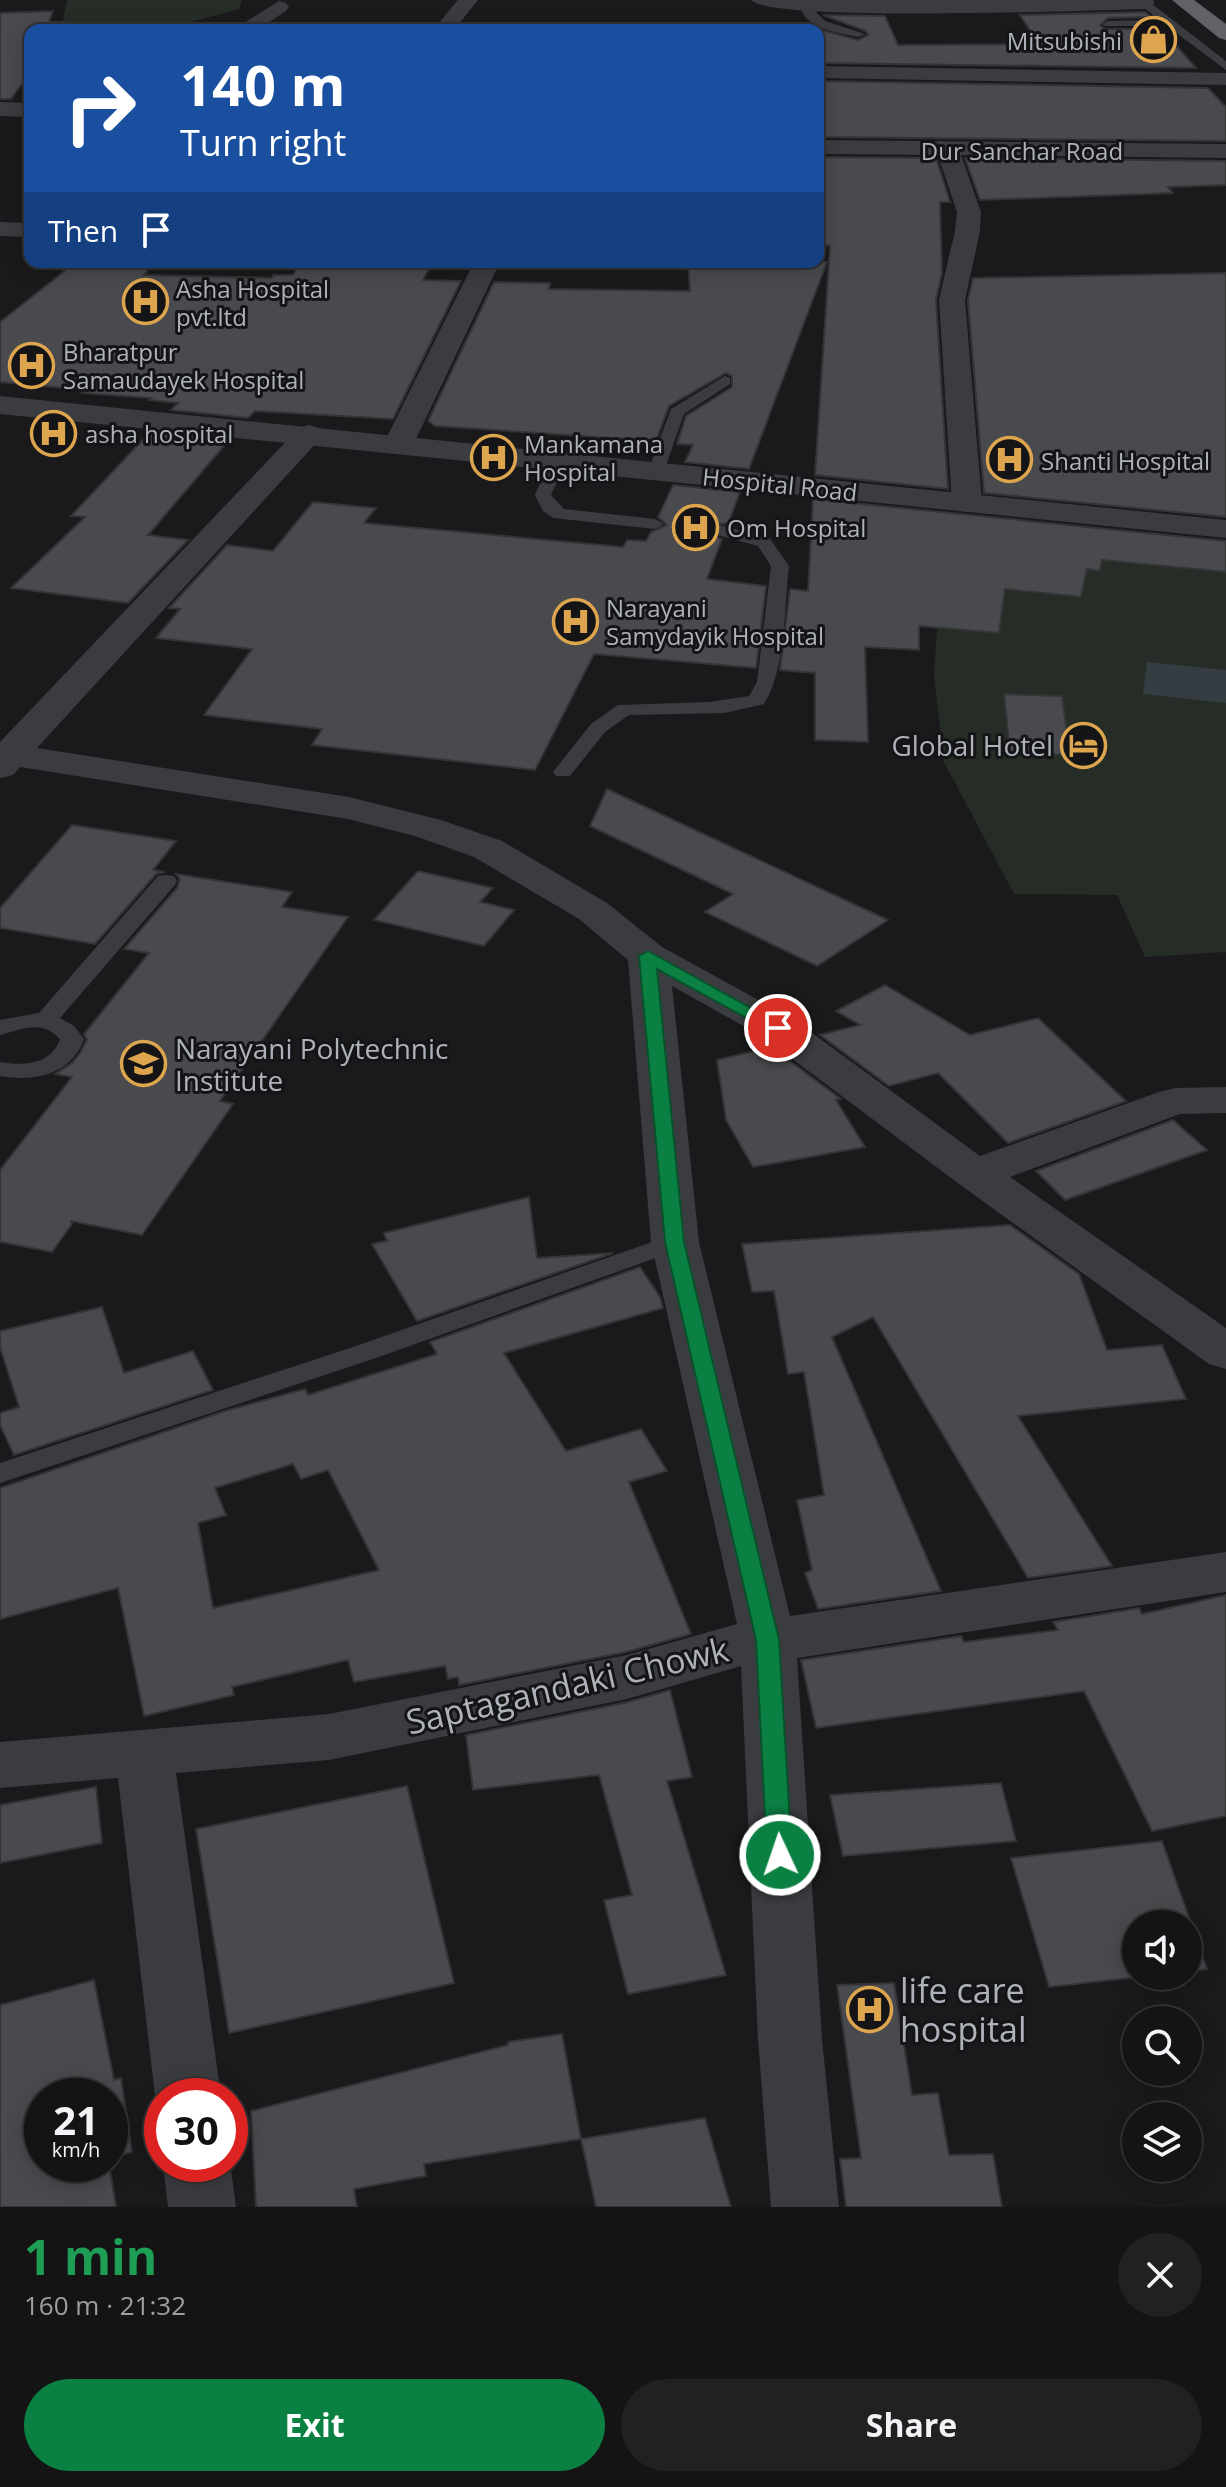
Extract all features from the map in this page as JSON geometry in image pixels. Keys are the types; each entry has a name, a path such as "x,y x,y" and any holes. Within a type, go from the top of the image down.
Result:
{"highway":[{"path":"1182,0 1226,34"}],"street":[{"path":"448,24 468,0"},
{"path":"761,0 804,6 887,8 1143,2"},
{"path":"252,24 279,7"},
{"path":"824,72 1226,79"},
{"path":"0,109 24,110"},
{"name":"Dur Sanchar Road","path":"824,147 1226,151"},
{"path":"947,150 968,208 969,222 952,300 967,503"},
{"path":"0,229 24,230"},
{"path":"399,443 484,268"},
{"name":"Hospital Road","path":"0,405 1226,529"},
{"path":"4,758 309,434"},
{"path":"4,758 349,808 428,828 488,849 547,881 593,911 648,956 778,1028 975,1174 1226,1352"},
{"path":"648,956 675,1242 768,1640 790,2039 805,2207"},
{"path":"975,1174 1175,1101 1226,1100"},
{"name":"Saptagandaki Chowk","path":"0,1765 329,1737 627,1677 728,1647 1226,1572"},
{"path":"144,1754 186,2078"},
{"path":"199,2182 202,2207"}],"lane":[{"path":"1143,2 1166,28"},
{"path":"804,6 819,24"},
{"path":"1108,24 1181,32 1226,67"},
{"path":"824,26 859,34"},
{"path":"656,471 677,412 725,381"},
{"path":"558,461 543,495 549,507 559,514 655,524"},
{"path":"563,772 595,729 613,714 625,709 714,707 743,705 757,700 766,682 780,566 774,549 760,539 720,530"},
{"path":"45,1021 166,881"},
{"path":"0,1028 23,1020 45,1021 68,1031 72,1039 65,1055 44,1068 14,1072 0,1070"},
{"path":"0,1473 366,1352 675,1242"}],"shaded area":[{"path":"67,0 242,0 239,9 184,24 62,24"},
{"name":"Global Hotel","path":"1226,549 1226,952 1145,957 1117,895 1014,894 944,762 934,676 940,587 969,557"},
{"path":"1147,662 1226,670 1226,703 1143,694"}],"building":[{"path":"53,11 49,22 65,22 24,24 24,81 11,99 0,99 0,13"},
{"path":"1145,12 1151,17 1108,18 1100,25 1104,29 1162,29 1196,68 824,63 824,31 858,40 868,35 866,31 823,15 885,16 898,45 1039,44 1020,15"},
{"path":"824,81 1208,88 1226,107 1226,141 824,137"},
{"path":"824,157 936,158 950,202 940,202 942,273 936,300 948,489 815,475 830,246 824,244"},
{"path":"965,158 1226,161 1226,185 1168,187 1173,193 980,200"},
{"path":"824,262 827,262 749,469 685,462 693,445 677,444 686,416 732,387 732,376 726,373 669,406 656,441 435,426 428,421 494,282 550,283 549,289 690,291 688,268 824,268"},
{"path":"68,268 149,268 144,275 272,278 273,275 293,275 297,268 429,268 423,280 461,281 393,419 255,411 248,418 171,410 178,403 149,400 151,398 0,382 0,322"},
{"path":"1226,273 1226,517 984,493 968,300 973,278"},
{"path":"150,432 229,440 148,535 188,540 128,603 11,588 85,517 71,516"},
{"path":"673,485 740,492 728,524 714,523 709,528 712,536 722,539 707,579 766,586 756,668 594,654 535,770 312,745 322,729 204,715 252,649 156,638 180,609 169,608 227,545 273,551 313,502 376,508 364,523 623,547 627,540 646,541 651,532 667,525 658,517"},
{"path":"813,499 1226,541 1226,572 1102,560 1100,571 1087,569 1081,597 1005,589 999,633 919,626 919,650 865,647 868,742 815,740 815,673 780,670 790,589 808,591"},
{"path":"1004,694 1062,696 1070,755 1010,753"},
{"path":"607,789 888,920 817,966 705,912 733,894 590,826"},
{"path":"72,825 176,841 153,870 165,872 156,874 95,944 0,928 0,908"},
{"path":"418,871 493,888 480,902 514,910 484,946 374,920"},
{"path":"176,874 292,892 282,907 348,917 220,1101 233,1104 142,1235 71,1221 72,1224 52,1252 0,1242 0,1170 72,1077 55,1074 72,1063 80,1053 87,1040 84,1034 149,953 124,949 177,888 180,879"},
{"path":"885,985 970,1035 1038,1018 1126,1101 1008,1143 938,1073 889,1086 820,1035 860,1025 836,1011"},
{"path":"771,1047 841,1099 836,1100 865,1147 753,1167 726,1120 717,1060"},
{"path":"1173,1120 1207,1150 1065,1200 1036,1171"},
{"path":"529,1197 537,1258 613,1253 417,1321 372,1244 387,1241 384,1233"},
{"path":"1010,1225 1079,1274 1107,1350 1162,1345 1186,1399 1018,1416 1112,1566 1028,1578 873,1317 832,1337 941,1591 818,1609 805,1573 812,1570 797,1500 824,1495 804,1372 788,1374 774,1291 752,1292 742,1244"},
{"path":"640,1267 660,1297 663,1308 504,1353 566,1451 641,1429 667,1471 629,1482 691,1634 626,1652 459,1685 458,1677 448,1679 445,1666 354,1682 348,1660 232,1687 234,1695 144,1716 118,1588 0,1619 0,1488 225,1411 305,1389 308,1395 437,1354 430,1342","holes":["293,1464 301,1479 328,1470 379,1570 213,1608 198,1523 226,1515 215,1488"]},
{"path":"102,1307 124,1373 193,1351 213,1390 14,1455 0,1425 0,1413 19,1407 0,1347 0,1331"},
{"path":"1226,1595 1226,1816 1152,1831 1084,1691 816,1728 801,1660 961,1636 964,1642 1058,1630 1053,1622 1139,1608 1142,1614"},
{"path":"670,1690 692,1777 667,1781 726,1975 628,1994 604,1900 632,1895 599,1775 473,1790 466,1735 628,1702"},
{"path":"1001,1783 1016,1841 843,1856 830,1795"},
{"path":"407,1786 454,1983 229,2033 196,1829"},
{"path":"96,1787 102,1843 0,1863 0,1805"},
{"path":"1162,1841 1186,1910 1122,1910 1122,1979 1049,1987 1011,1858"},
{"path":"94,1980 114,2078 24,2078 24,2182 112,2182 116,2207 0,2207 0,2005"},
{"path":"894,1983 912,2095 938,2093 949,2155 993,2154 1002,2207 846,2207 840,2159 861,2158 837,1985"},
{"path":"562,2034 581,2139 424,2164 426,2176 354,2189 357,2207 256,2207 251,2111 508,2045 508,2042"},
{"path":"705,2118 731,2207 596,2207 581,2139"},
{"path":"128,2125 132,2152 128,2153"}],"place":[{"name":"Mitsubishi","path":"1153,40"},
{"name":"Asha Hospital pvt.ltd","path":"145,302"},
{"name":"Bharatpur Samaudayek Hospital","path":"32,365"},
{"name":"asha hospital","path":"54,433"},
{"name":"Mankamana Hospital","path":"493,457"},
{"name":"Shanti Hospital","path":"1010,460"},
{"name":"Om Hospital","path":"696,527"},
{"name":"Narayani Samydayik Hospital","path":"575,621"},
{"name":"Global Hotel","path":"1084,745"},
{"name":"Narayani Polytechnic Institute","path":"144,1064"},
{"name":"life care hospital","path":"869,2010"}],"route":[{"path":"778,1028 648,956 675,1242 768,1640 780,1855"}]}
